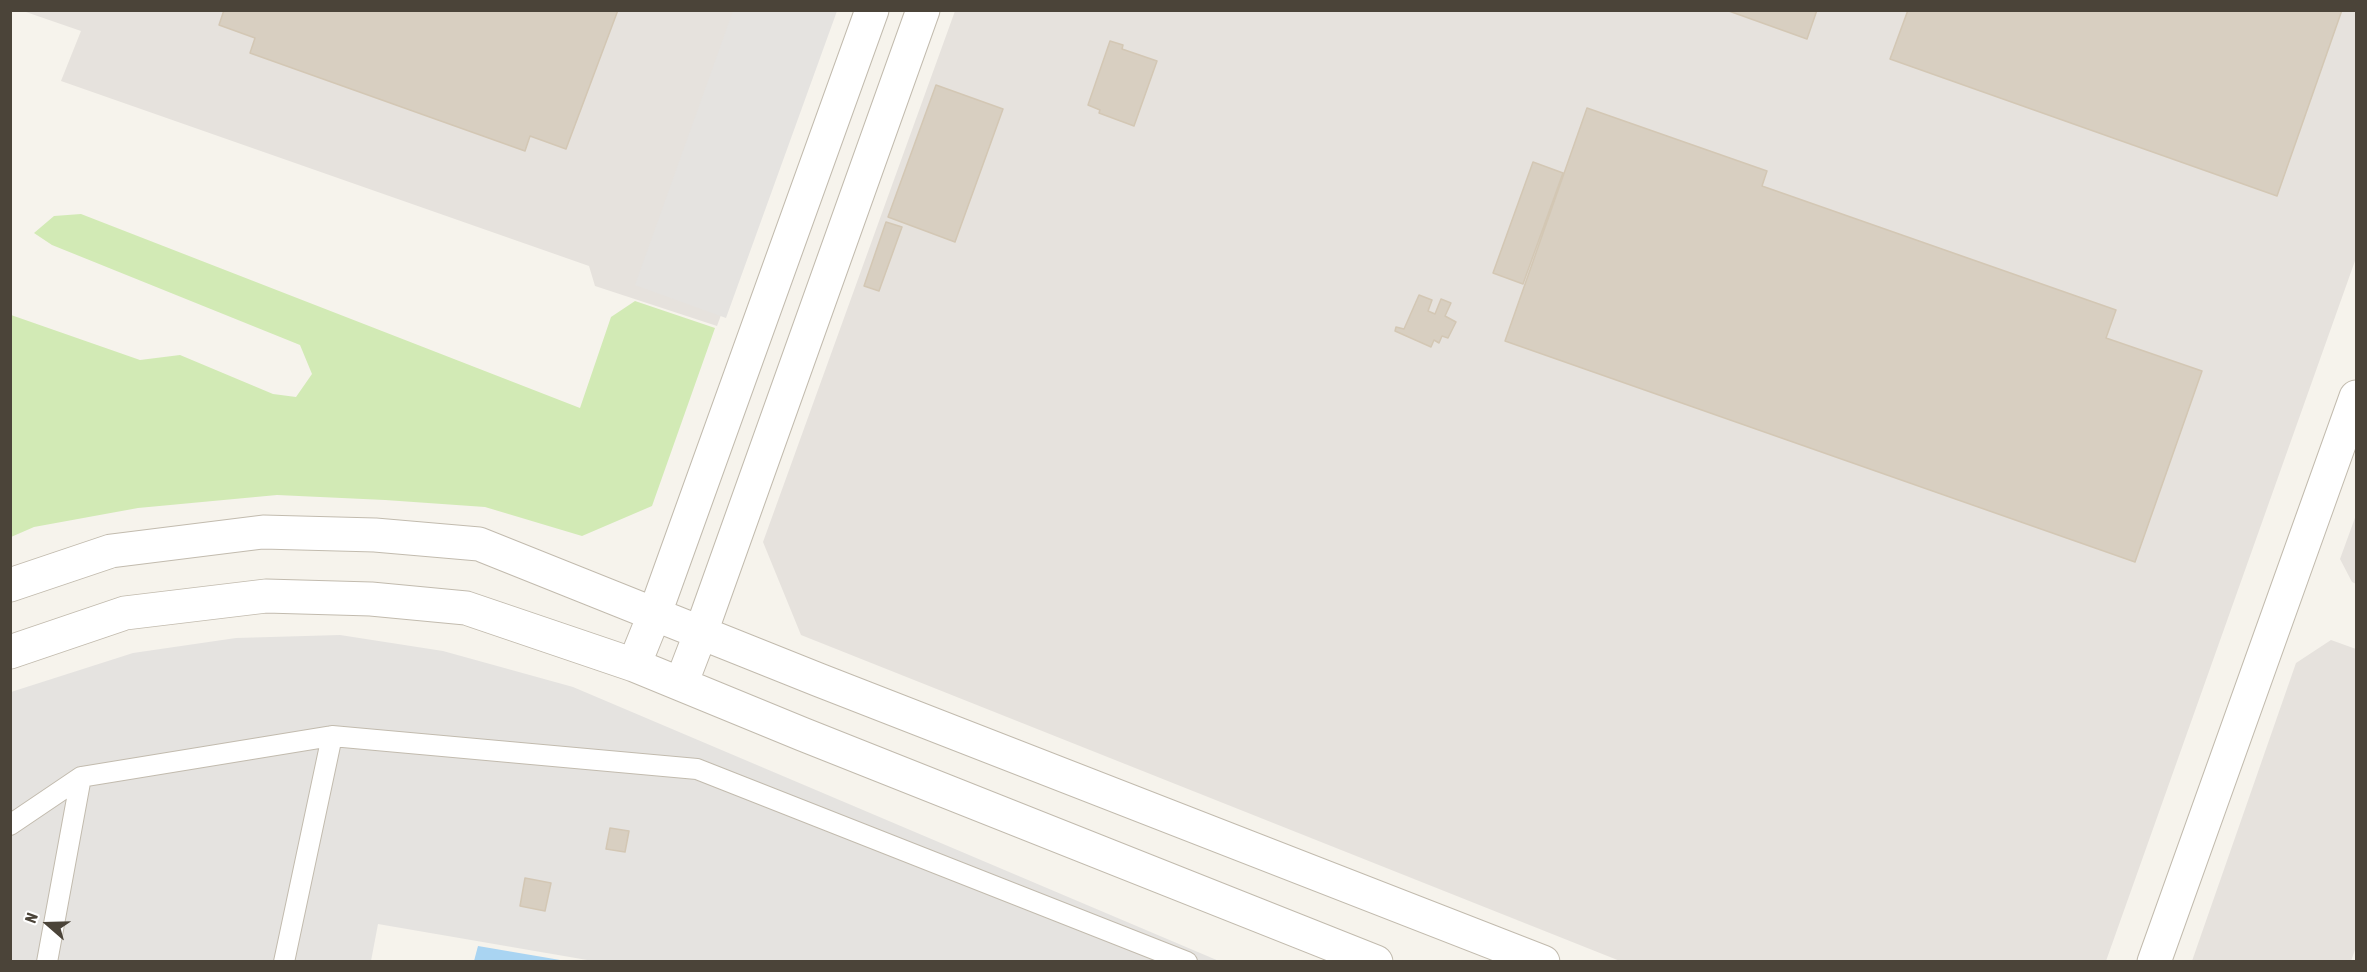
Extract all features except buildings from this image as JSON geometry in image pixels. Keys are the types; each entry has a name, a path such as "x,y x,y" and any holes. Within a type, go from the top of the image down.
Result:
{"street":[{"path":"634,664 655,613 872,10"},
{"path":"681,684 923,10"},
{"path":"2154,962 2356,398"},
{"path":"10,585 111,551 263,532 375,535 479,544 819,680 1543,962"},
{"path":"10,652 125,613 266,596 371,599 466,608 634,664 801,734 1376,962"}],"lane":[{"path":"285,962 332,736"},
{"path":"10,825 81,777 332,736 697,769 1188,962"},
{"path":"47,962 81,777"}],"shaded area":[{"path":"23,11 832,11 717,326 595,286 589,266 61,81 81,31"},
{"path":"733,11 837,11 726,318 635,285"},
{"path":"955,11 2356,11 2356,258 2106,961 1620,961 801,635 763,542"},
{"path":"2356,515 2356,584 2352,582 2340,559"},
{"path":"340,635 443,651 573,687 1219,961 593,961 378,924 371,961 11,962 11,692 133,653 236,638"},
{"path":"2331,640 2356,649 2356,947 2351,961 2192,961 2296,663"}],"green space":[{"path":"81,214 580,408 611,317 635,301 715,328 652,506 582,536 485,507 277,495 138,508 34,527 11,537 11,315 140,360 180,355 273,394 296,397 312,374 300,345 52,245 34,233 54,216"}],"water":[{"path":"478,946 566,961 474,961"}]}
